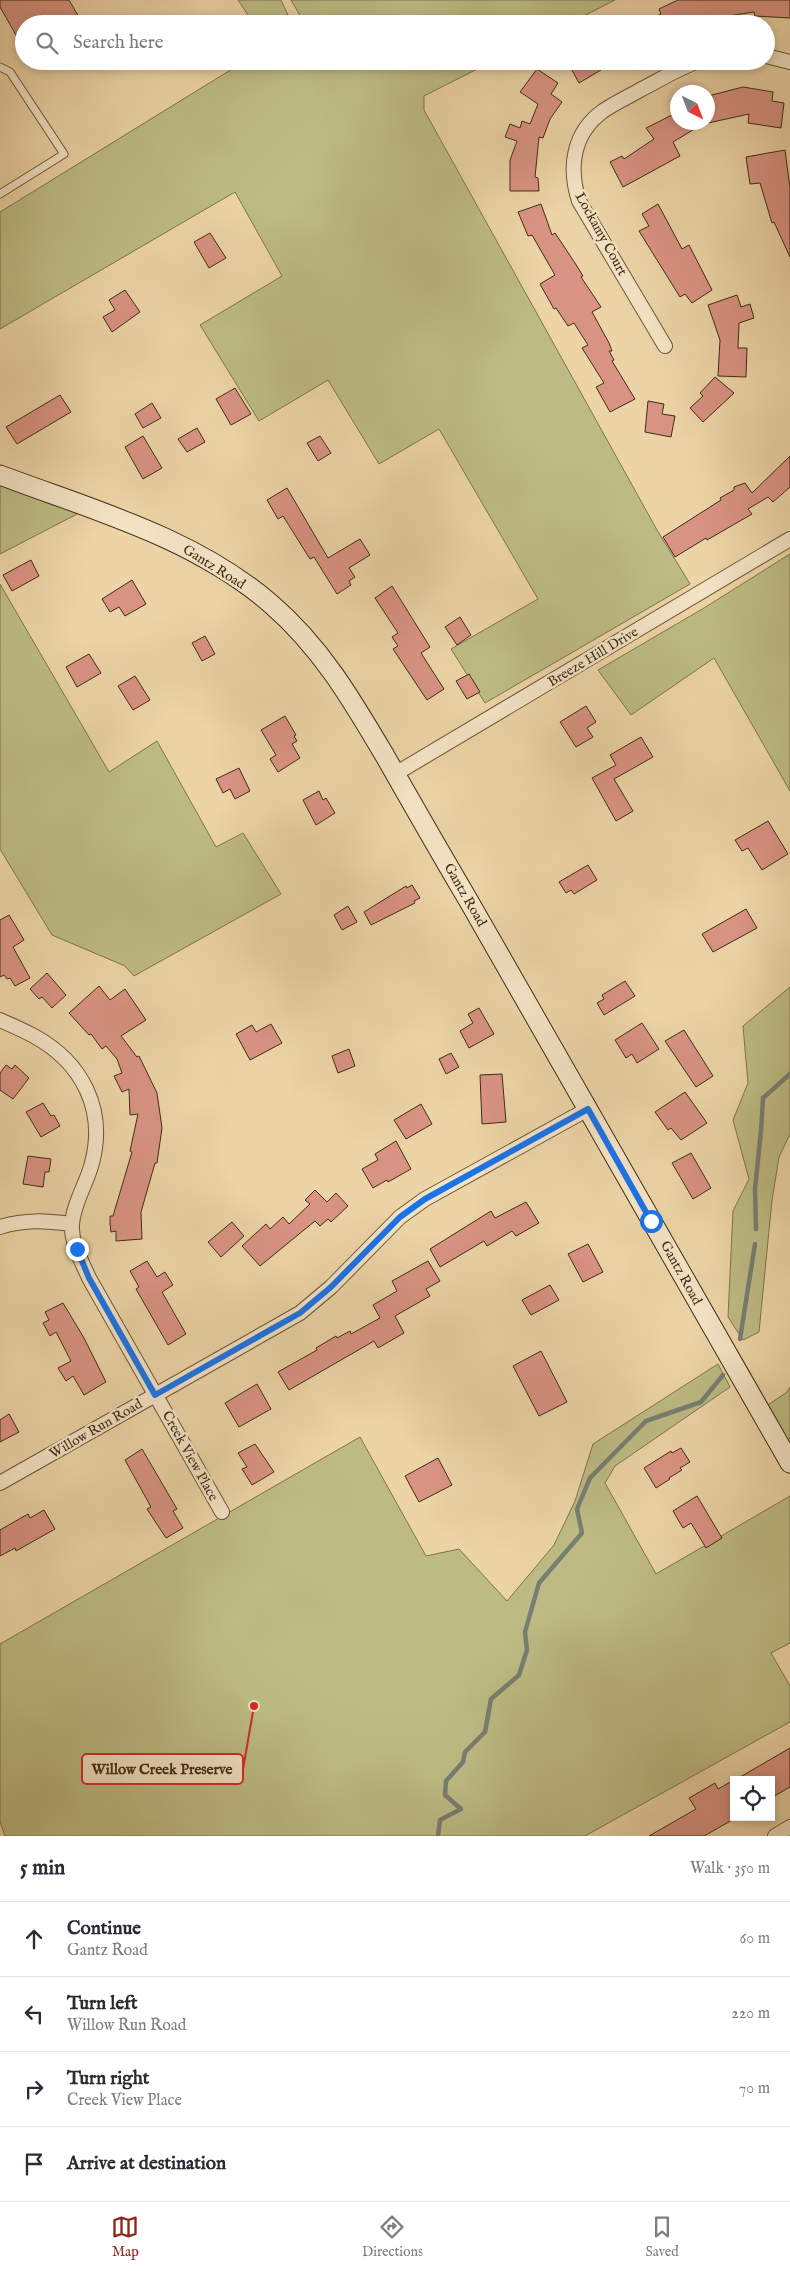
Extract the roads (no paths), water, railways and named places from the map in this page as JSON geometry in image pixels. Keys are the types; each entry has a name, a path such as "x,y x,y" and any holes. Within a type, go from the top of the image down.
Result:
{"main road":[{"name":"Gantz Road","path":"0,475 165,537 216,565 269,602 294,624 334,671 588,1109 790,1463"}],"street":[{"path":"775,58 790,62"},
{"name":"Lockamy Court","path":"665,346 579,201 574,186 572,168 574,152 581,136 603,111 677,70"},
{"name":"Breeze Hill Drive","path":"395,774 790,539"},
{"path":"0,1020 36,1037 64,1058 86,1088 96,1112 98,1134 92,1163 72,1224 39,1220 22,1221 0,1227"},
{"name":"Willow Run Road","path":"0,1483 300,1313 331,1287 400,1217 425,1199 588,1109"},
{"name":"Creek View Place","path":"72,1224 74,1239 89,1278 222,1512"},
{"path":"775,1836 790,1827"}],"lane":[{"path":"0,67 10,72 64,154 0,194"}],"waterway":[{"path":"756,1229 755,1189 763,1098 790,1074"},
{"path":"740,1339 755,1244"},
{"path":"438,1836 440,1820 461,1809 445,1795 446,1781 463,1762 465,1752 485,1732 491,1699 519,1675 527,1650 525,1632 539,1583 582,1533 577,1509 590,1478 646,1421 701,1402 723,1375"}],"place":[{"name":"Willow Creek Preserve","path":"254,1706"}]}
